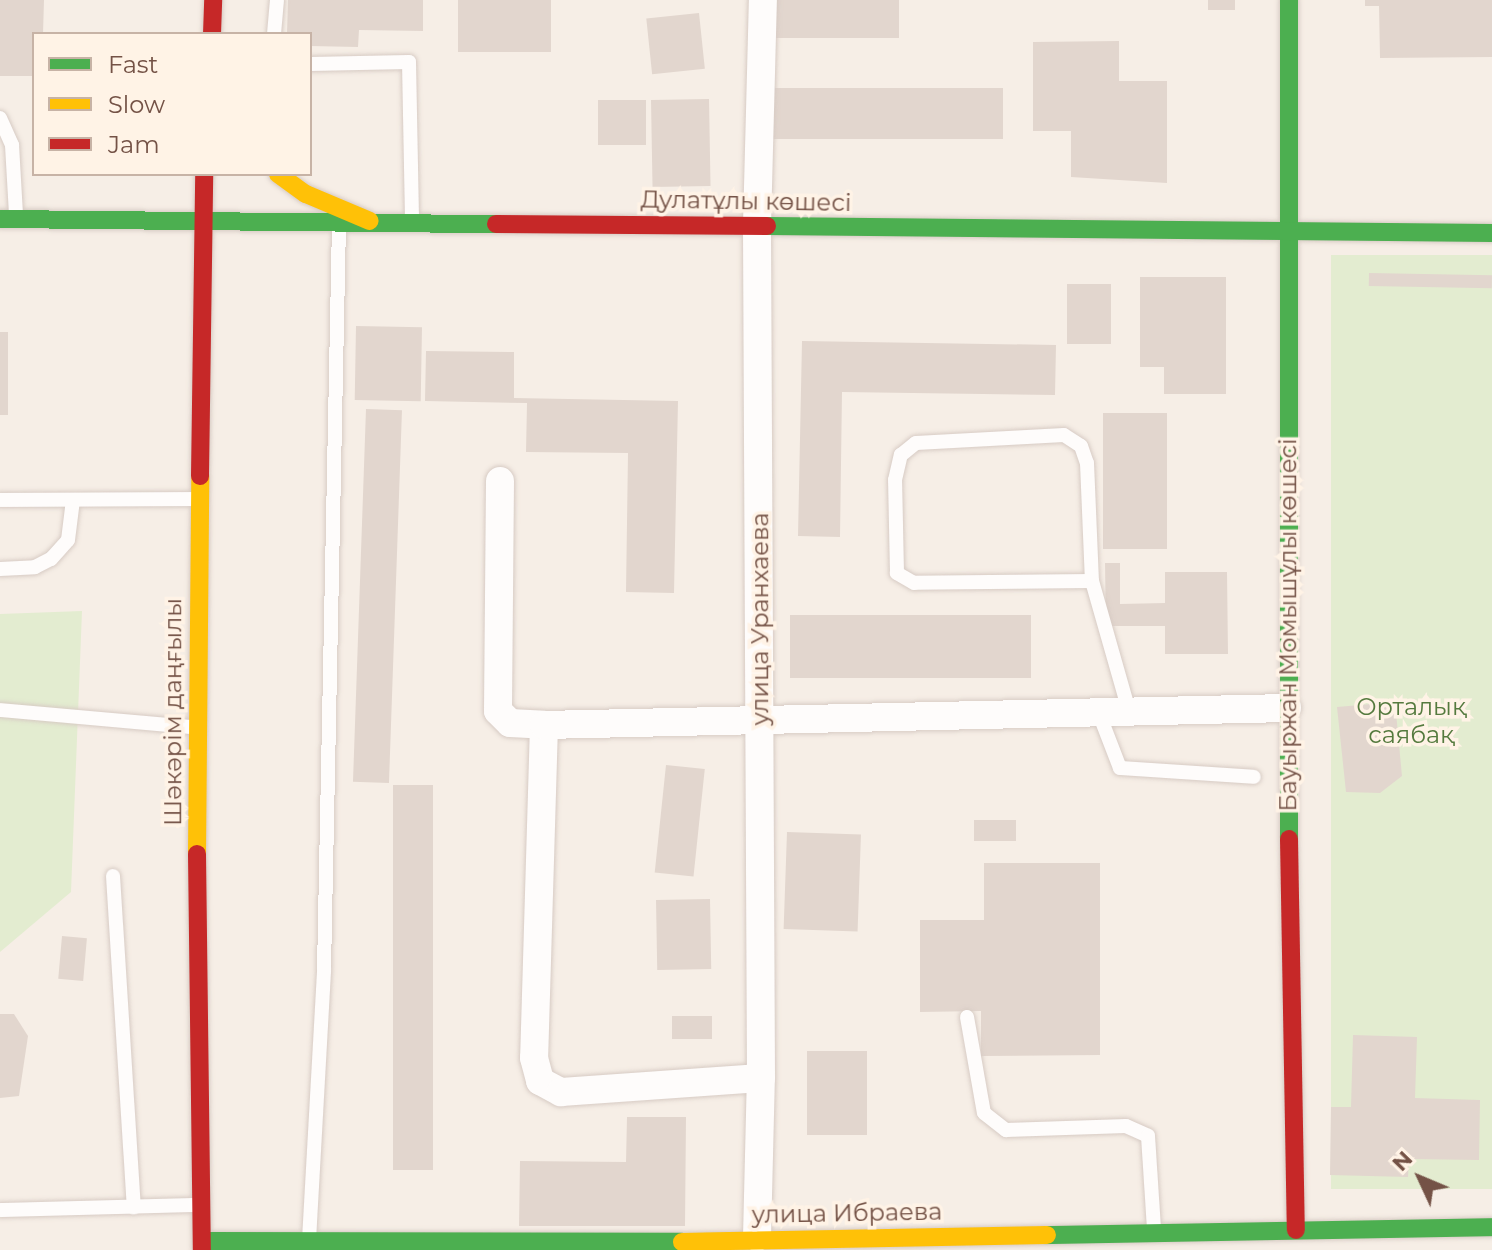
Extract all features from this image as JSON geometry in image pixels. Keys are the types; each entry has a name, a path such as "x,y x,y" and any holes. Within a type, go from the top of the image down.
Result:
{"street":[{"path":"212,32 213,0"},
{"name":"улица Уранхаева","path":"757,1244 761,1078 761,717 757,225 763,0"},
{"name":"Бауыржан Момышұлы көшесі","path":"1289,0 1287,708 1296,1240"},
{"name":"Шәкәрім даңғылы","path":"203,1246 196,728 200,221 204,176"},
{"path":"281,176 306,194 370,221"},
{"name":"Дулатұлы көшесі","path":"8,219 1492,233"},
{"path":"500,481 498,711 510,723 544,725 761,717 1287,708"},
{"path":"544,725 534,1058 540,1081 561,1092 761,1078"},
{"name":"улица Ибраева","path":"203,1246 309,1242 328,1246 556,1247 1018,1242 1154,1229 1296,1240 1492,1227"}],"lane":[{"path":"274,32 277,0"},
{"path":"312,64 409,62 412,222"},
{"path":"0,118 12,145 8,219"},
{"path":"309,1242 324,970 339,221"},
{"path":"1092,581 914,583 897,573 895,480 901,455 916,443 1064,435 1081,446 1087,463 1092,581 1129,711"},
{"path":"0,500 198,499"},
{"path":"0,569 35,567 51,559 68,540 73,500"},
{"path":"0,710 196,728"},
{"path":"1098,711 1120,768 1254,777"},
{"path":"113,876 134,1207"},
{"path":"967,1017 984,1113 1006,1130 1126,1126 1148,1136 1154,1229"},
{"path":"0,1210 203,1205"}],"green space":[{"name":"Орталық саябақ","path":"1331,255 1492,255 1492,1189 1331,1189"},
{"path":"82,611 71,892 0,952 0,614"}],"building":[{"path":"0,0 44,0 43,32 32,32 32,76 0,76"},
{"path":"288,0 423,0 423,31 359,30 358,47 312,46 312,32 287,32"},
{"path":"458,0 551,0 551,52 458,52"},
{"path":"774,0 899,0 899,38 774,38"},
{"path":"1208,0 1235,0 1235,10 1208,10"},
{"path":"1365,0 1492,0 1492,57 1380,58 1379,6 1365,6"},
{"path":"699,13 705,69 652,74 646,19"},
{"path":"1119,41 1119,81 1167,81 1167,183 1071,177 1071,131 1033,131 1033,42"},
{"path":"762,88 1003,88 1003,139 762,139"},
{"path":"709,99 711,186 653,187 651,100"},
{"path":"598,100 646,100 646,145 598,145"},
{"path":"1369,273 1492,275 1492,288 1369,286"},
{"path":"1140,277 1226,277 1226,394 1164,394 1164,367 1140,367"},
{"path":"1067,284 1111,284 1111,344 1067,344"},
{"path":"356,326 422,327 421,401 355,400"},
{"path":"0,332 8,332 8,415 0,415"},
{"path":"802,341 1056,345 1055,395 842,392 840,537 798,536"},
{"path":"426,351 514,352 514,398 678,401 674,593 626,592 628,453 526,452 527,403 425,401"},
{"path":"366,409 402,410 389,783 353,782"},
{"path":"1103,413 1167,413 1167,549 1103,549"},
{"path":"1105,563 1120,563 1120,604 1165,603 1165,572 1227,572 1228,654 1165,654 1165,626 1106,626"},
{"path":"790,615 1031,615 1031,678 790,678"},
{"path":"1395,702 1402,776 1380,793 1346,792 1337,707"},
{"path":"666,765 705,769 693,876 655,872"},
{"path":"393,785 433,785 433,1170 393,1170"},
{"path":"974,820 1016,820 1016,841 974,841"},
{"path":"787,832 861,835 858,932 784,929"},
{"path":"984,863 1100,863 1100,1055 981,1056 981,1011 920,1012 920,920 984,920"},
{"path":"710,899 711,969 657,970 656,900"},
{"path":"62,936 87,938 83,981 58,979"},
{"path":"0,1014 14,1014 28,1036 19,1096 0,1098"},
{"path":"672,1016 712,1016 712,1039 672,1039"},
{"path":"1353,1035 1417,1037 1415,1098 1480,1100 1479,1160 1409,1159 1408,1177 1330,1175 1331,1107 1351,1107"},
{"path":"807,1051 867,1051 867,1135 807,1135"},
{"path":"627,1117 686,1117 685,1226 519,1226 520,1161 626,1162"}],"traffic: fast":[{"path":"1289,0 1289,839"},
{"path":"0,219 496,224"},
{"path":"767,226 1492,233"},
{"path":"1047,1235 1492,1227"},
{"path":"203,1241 682,1242"}],"traffic: slow":[{"path":"281,176 306,194 370,221"},
{"path":"197,854 200,476"},
{"path":"682,1242 1047,1235"}],"traffic: jam":[{"path":"212,32 213,0"},
{"path":"200,476 204,176"},
{"path":"496,224 767,226"},
{"path":"1289,839 1296,1230"},
{"path":"197,854 202,1250"}]}
